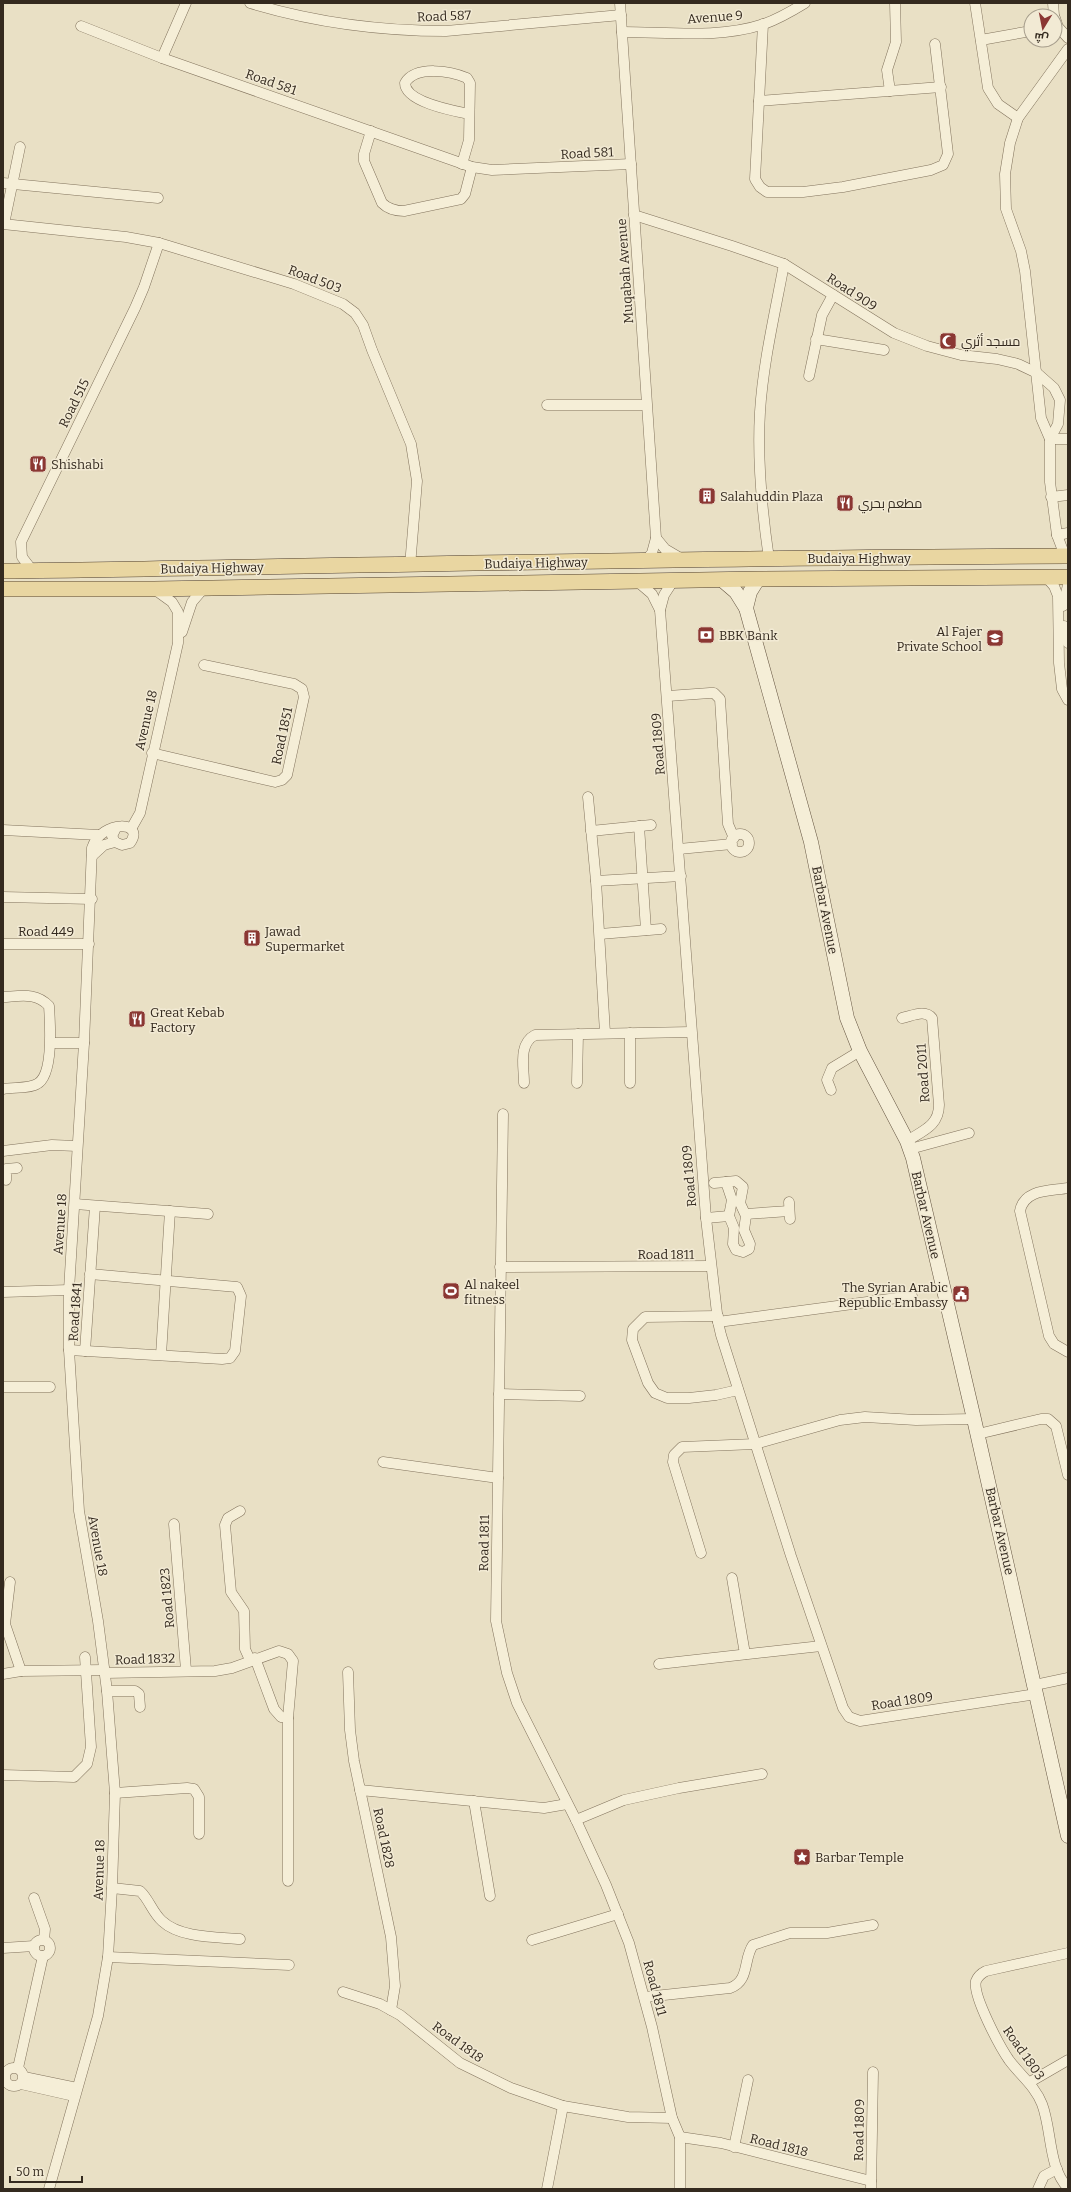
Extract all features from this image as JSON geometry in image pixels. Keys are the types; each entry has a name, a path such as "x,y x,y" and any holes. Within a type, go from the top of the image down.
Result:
{"main road":[{"name":"Budaiya Highway","path":"3,571 410,566 683,560 1066,556"},
{"path":"572,563 572,583"},
{"name":"Budaiya Highway","path":"3,589 154,589 758,579 1068,577"}],"street":[{"path":"162,58 186,3"},
{"name":"Road 587","path":"250,3 271,6 367,27 420,31 446,31 621,15"},
{"name":"Muqabah Avenue","path":"620,3 656,538 654,548 645,561"},
{"name":"Avenue 9","path":"622,32 722,32 763,24 805,3"},
{"path":"890,91 887,70 896,37 895,3"},
{"path":"975,3 988,88 992,97 1005,110 1018,118"},
{"path":"763,24 755,179 760,187 767,192 803,192 843,187 931,170 943,165 948,154 935,44"},
{"name":"Road 581","path":"81,26 162,58 472,167 492,170 631,164"},
{"path":"980,40 1023,33"},
{"path":"1066,556 1057,534 1051,497 1050,439 1041,418 1023,261 1006,209 1004,191 1007,156 1018,118 1068,49"},
{"path":"462,164 469,140 470,83 467,78 454,74 426,72 414,74 405,83 405,88 408,92 418,99 446,109 469,114"},
{"path":"759,101 941,87"},
{"path":"371,131 364,154 364,161 382,203 386,207 395,211 404,211 461,199 465,194 472,167"},
{"path":"3,224 8,183 20,146"},
{"path":"8,183 158,198"},
{"name":"Road 909","path":"634,215 784,264 894,333 927,346 961,355 996,359 1018,364 1037,373 1054,388 1060,400 1058,424 1050,439"},
{"name":"Road 503","path":"3,224 126,237 159,243 294,284 343,304 356,313 363,325 411,444 417,481 410,566"},
{"name":"Road 515","path":"32,570 22,557 21,542 135,308 159,243"},
{"path":"769,559 759,461 760,411 765,368 784,264"},
{"path":"809,376 822,315 833,295"},
{"path":"816,340 884,350"},
{"path":"547,405 646,405"},
{"path":"1050,439 1068,439"},
{"path":"1051,497 1068,495"},
{"path":"1057,534 1068,533"},
{"path":"656,538 665,549 683,560"},
{"path":"1046,577 1054,586 1058,596 1059,663 1062,689 1068,700"},
{"path":"746,608 750,592 758,579"},
{"name":"Barbar Avenue","path":"722,580 736,592 746,608 811,842 845,1012 860,1051 908,1145 978,1434 1068,1835"},
{"name":"Road 1809","path":"673,581 664,595 660,610 668,696 691,1032 706,1218 718,1319 755,1444 821,1646 844,1711 849,1717 856,1720 1036,1689 1068,1678"},
{"name":"Road 1809","path":"638,582 652,594 660,610"},
{"path":"1068,585 1064,597 1063,610 1064,633 1068,643"},
{"name":"Avenue 18","path":"123,827 138,818 178,642 189,608 195,597 204,588"},
{"name":"Avenue 18","path":"154,589 172,602 178,612 178,642"},
{"path":"1059,663 1068,655"},
{"name":"Road 1851","path":"152,753 275,782 282,780 287,775 304,698 302,689 294,684 204,665"},
{"path":"668,696 714,693 720,699 728,824 733,841 679,849"},
{"path":"588,797 600,934 605,1034"},
{"path":"591,831 651,825"},
{"path":"639,826 646,930"},
{"path":"3,830 99,835 123,827"},
{"path":"115,842 112,833 123,827"},
{"path":"92,856 104,845 115,842 122,845 130,842 133,834 123,827"},
{"name":"Avenue 18","path":"49,2189 75,2092 98,2016 108,1957 112,1888 115,1793 107,1690 79,1511 69,1350 69,1290 92,899 92,848 99,835"},
{"path":"596,881 681,876"},
{"path":"3,897 92,899"},
{"path":"600,934 661,929"},
{"name":"Road 449","path":"3,944 89,944"},
{"path":"3,997 31,995 42,998 49,1006 52,1043 42,1080 37,1085 3,1089"},
{"name":"Road 2011","path":"902,1018 923,1013 928,1014 932,1018 939,1105 935,1122 908,1145"},
{"path":"524,1083 524,1051 528,1040 539,1034 691,1032"},
{"path":"630,1033 630,1083"},
{"path":"576,1083 578,1034"},
{"path":"52,1043 84,1043"},
{"path":"831,1090 827,1080 832,1068 860,1051"},
{"name":"Road 1811","path":"502,1114 496,1621 507,1673 517,1703 576,1820 618,1914 629,1943 645,1997 672,2118 680,2137 680,2189"},
{"path":"908,1145 969,1133"},
{"path":"6,1180 12,1169 3,1151 52,1145 77,1146"},
{"path":"714,1183 736,1181 742,1185 743,1190 736,1202 729,1216 734,1230 733,1246 736,1250 743,1252 747,1251 750,1246 744,1230 746,1214 736,1202 726,1182"},
{"path":"1068,1188 1032,1194 1023,1201 1020,1211 1049,1336 1054,1344 1068,1352"},
{"path":"75,1204 208,1214"},
{"name":"Road 1841","path":"85,1351 95,1206"},
{"path":"161,1355 170,1211"},
{"path":"746,1214 789,1211"},
{"path":"706,1218 729,1216"},
{"path":"734,1230 744,1230"},
{"name":"Road 1811","path":"500,1267 711,1266"},
{"name":"Road 1841","path":"69,1350 222,1359 230,1358 235,1351 241,1296 240,1290 234,1286 90,1274"},
{"path":"3,1292 69,1290"},
{"path":"738,1390 703,1397 673,1398 661,1396 648,1383 632,1340 633,1329 645,1316 718,1319 912,1296"},
{"path":"3,1386 50,1387"},
{"path":"499,1394 580,1396"},
{"path":"701,1553 673,1462 674,1455 679,1449 685,1446 755,1444 840,1420 865,1417 916,1420 974,1419"},
{"path":"978,1434 1041,1419 1048,1419 1056,1426 1068,1475"},
{"path":"383,1462 498,1478"},
{"path":"240,1511 228,1518 226,1525 231,1592 244,1611 245,1649 252,1659 274,1709 281,1717 288,1718"},
{"name":"Road 1823","path":"174,1524 186,1670"},
{"path":"732,1578 745,1654"},
{"path":"10,1582 4,1624 21,1671"},
{"path":"659,1664 821,1646"},
{"name":"Road 1832","path":"3,1674 21,1671 105,1672 224,1670 252,1659 279,1651 291,1657 294,1666 288,1718 288,1880"},
{"path":"3,1775 74,1777 87,1764 90,1748 85,1657"},
{"name":"Road 1828","path":"348,1672 351,1746 390,1937 395,1986 391,2010"},
{"path":"107,1690 135,1690 139,1694 140,1707"},
{"path":"576,1820 624,1800 679,1788 762,1774"},
{"path":"115,1793 187,1788 194,1789 199,1796 199,1834"},
{"path":"360,1790 544,1808 568,1804"},
{"path":"474,1801 490,1896"},
{"path":"112,1888 140,1891 155,1914 163,1922 175,1928 211,1937 240,1939"},
{"path":"34,1898 45,1929 44,1940"},
{"path":"532,1940 618,1914"},
{"path":"645,1997 730,1988 736,1986 743,1978 750,1950 753,1945 790,1933 827,1933 872,1925"},
{"path":"3,1948 34,1946 39,1940 44,1940 49,1944 50,1950 43,1956 18,2068"},
{"path":"34,1946 36,1954 43,1956"},
{"name":"Road 1803","path":"1068,1953 986,1971 982,1973 976,1982 977,1992 997,2040 1010,2060 1030,2082 1043,2108 1059,2176 1068,2188"},
{"path":"108,1957 289,1965"},
{"name":"Road 1818","path":"343,1992 391,2010 409,2021 460,2063 511,2088 563,2106 628,2117 672,2118"},
{"path":"1030,2082 1068,2060"},
{"path":"22,2081 22,2072 18,2068 11,2068 4,2074 8,2084 15,2086 22,2081 75,2092"},
{"name":"Road 1809","path":"871,2185 874,2072"},
{"path":"734,2147 748,2080"},
{"path":"547,2189 563,2106"},
{"name":"Road 1818","path":"680,2137 734,2147 871,2185"},
{"path":"1038,2189 1044,2176 1057,2169"}],"place":[{"name":"مسجد أثري","path":"948,341"},
{"name":"Shishabi","path":"38,464"},
{"name":"Salahuddin Plaza","path":"707,496"},
{"name":"مطعم بحري","path":"845,503"},
{"name":"BBK Bank","path":"706,635"},
{"name":"Al Fajer Private School","path":"995,638"},
{"name":"Jawad Supermarket","path":"252,938"},
{"name":"Great Kebab Factory","path":"137,1019"},
{"name":"Al nakeel fitness","path":"451,1291"},
{"name":"The Syrian Arabic Republic Embassy","path":"961,1294"},
{"name":"Barbar Temple","path":"802,1857"}]}
